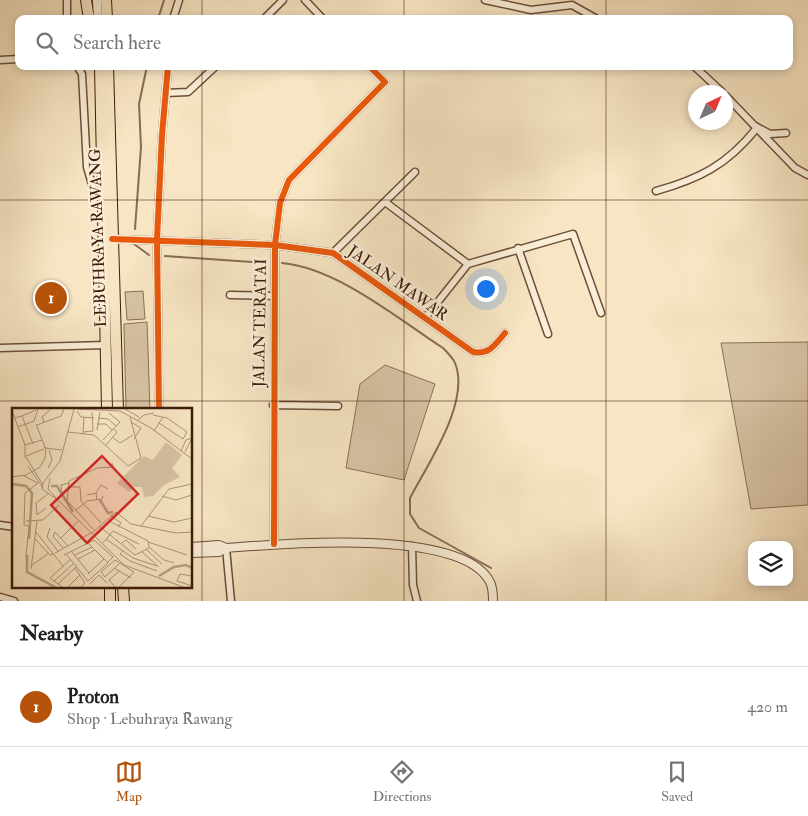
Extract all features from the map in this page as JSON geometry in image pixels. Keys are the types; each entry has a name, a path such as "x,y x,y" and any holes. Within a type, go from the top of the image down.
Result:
{"main road":[{"path":"86,0 88,15"},
{"path":"106,0 107,15"},
{"name":"LEBUHRAYA RAWANG","path":"100,70 107,408"},
{"name":"LEBUHRAYA RAWANG","path":"108,70 118,408"},
{"path":"110,588 110,601"}],"street":[{"path":"67,0 68,15"},
{"path":"97,0 98,15"},
{"path":"174,15 179,0"},
{"path":"268,15 283,0"},
{"path":"305,0 319,15"},
{"path":"485,0 531,10 572,5 591,15"},
{"path":"0,60 15,60"},
{"path":"80,70 82,74 87,167 93,188 103,192"},
{"path":"160,408 158,239 168,70"},
{"path":"166,93 188,92 212,70"},
{"name":"JALAN TERATAI","path":"274,544 274,296 275,245 280,203 289,180 385,82 373,70"},
{"path":"698,70 714,85"},
{"path":"733,104 795,168 808,175"},
{"path":"754,127 770,134 786,133"},
{"path":"656,191 685,183 709,172 731,155 754,127"},
{"path":"333,254 415,172"},
{"path":"385,202 468,264"},
{"path":"425,318 468,264 518,248 573,234 601,314"},
{"name":"JALAN MAWAR","path":"112,239 158,239 275,245 333,254 473,352 481,354 490,351 505,333"},
{"path":"518,248 548,334"},
{"path":"230,295 274,296"},
{"path":"0,348 106,345"},
{"path":"273,405 338,406"},
{"path":"192,553 219,552 226,548 274,544 318,543 412,546 460,558 482,573 490,582 492,601"},
{"path":"192,547 219,545 226,548"},
{"path":"412,546 413,585 417,601"},
{"path":"226,548 230,601"}],"shaded area":[{"path":"143,291 145,319 127,320 125,292"},
{"path":"147,322 150,408 126,408 124,324"},
{"path":"808,342 808,505 751,509 721,343"},
{"path":"385,365 435,384 404,480 346,468 360,384"}],"waterway":[{"path":"159,15 164,0"},
{"path":"135,229 141,147 139,104 146,70"},
{"path":"134,244 149,255"},
{"path":"165,256 267,263"},
{"path":"282,263 303,267 345,284 443,348 453,359 458,379 457,396 445,433 410,498 410,514 419,528 491,568"}],"cycle path":[{"path":"159,408 157,239 162,135 168,70"},
{"path":"274,544 275,245 280,203 289,180 385,82 373,70"},
{"path":"112,239 275,245 333,253 473,352 479,353 488,350 505,333"}],"place":[{"name":"Proton","path":"51,298"}]}
